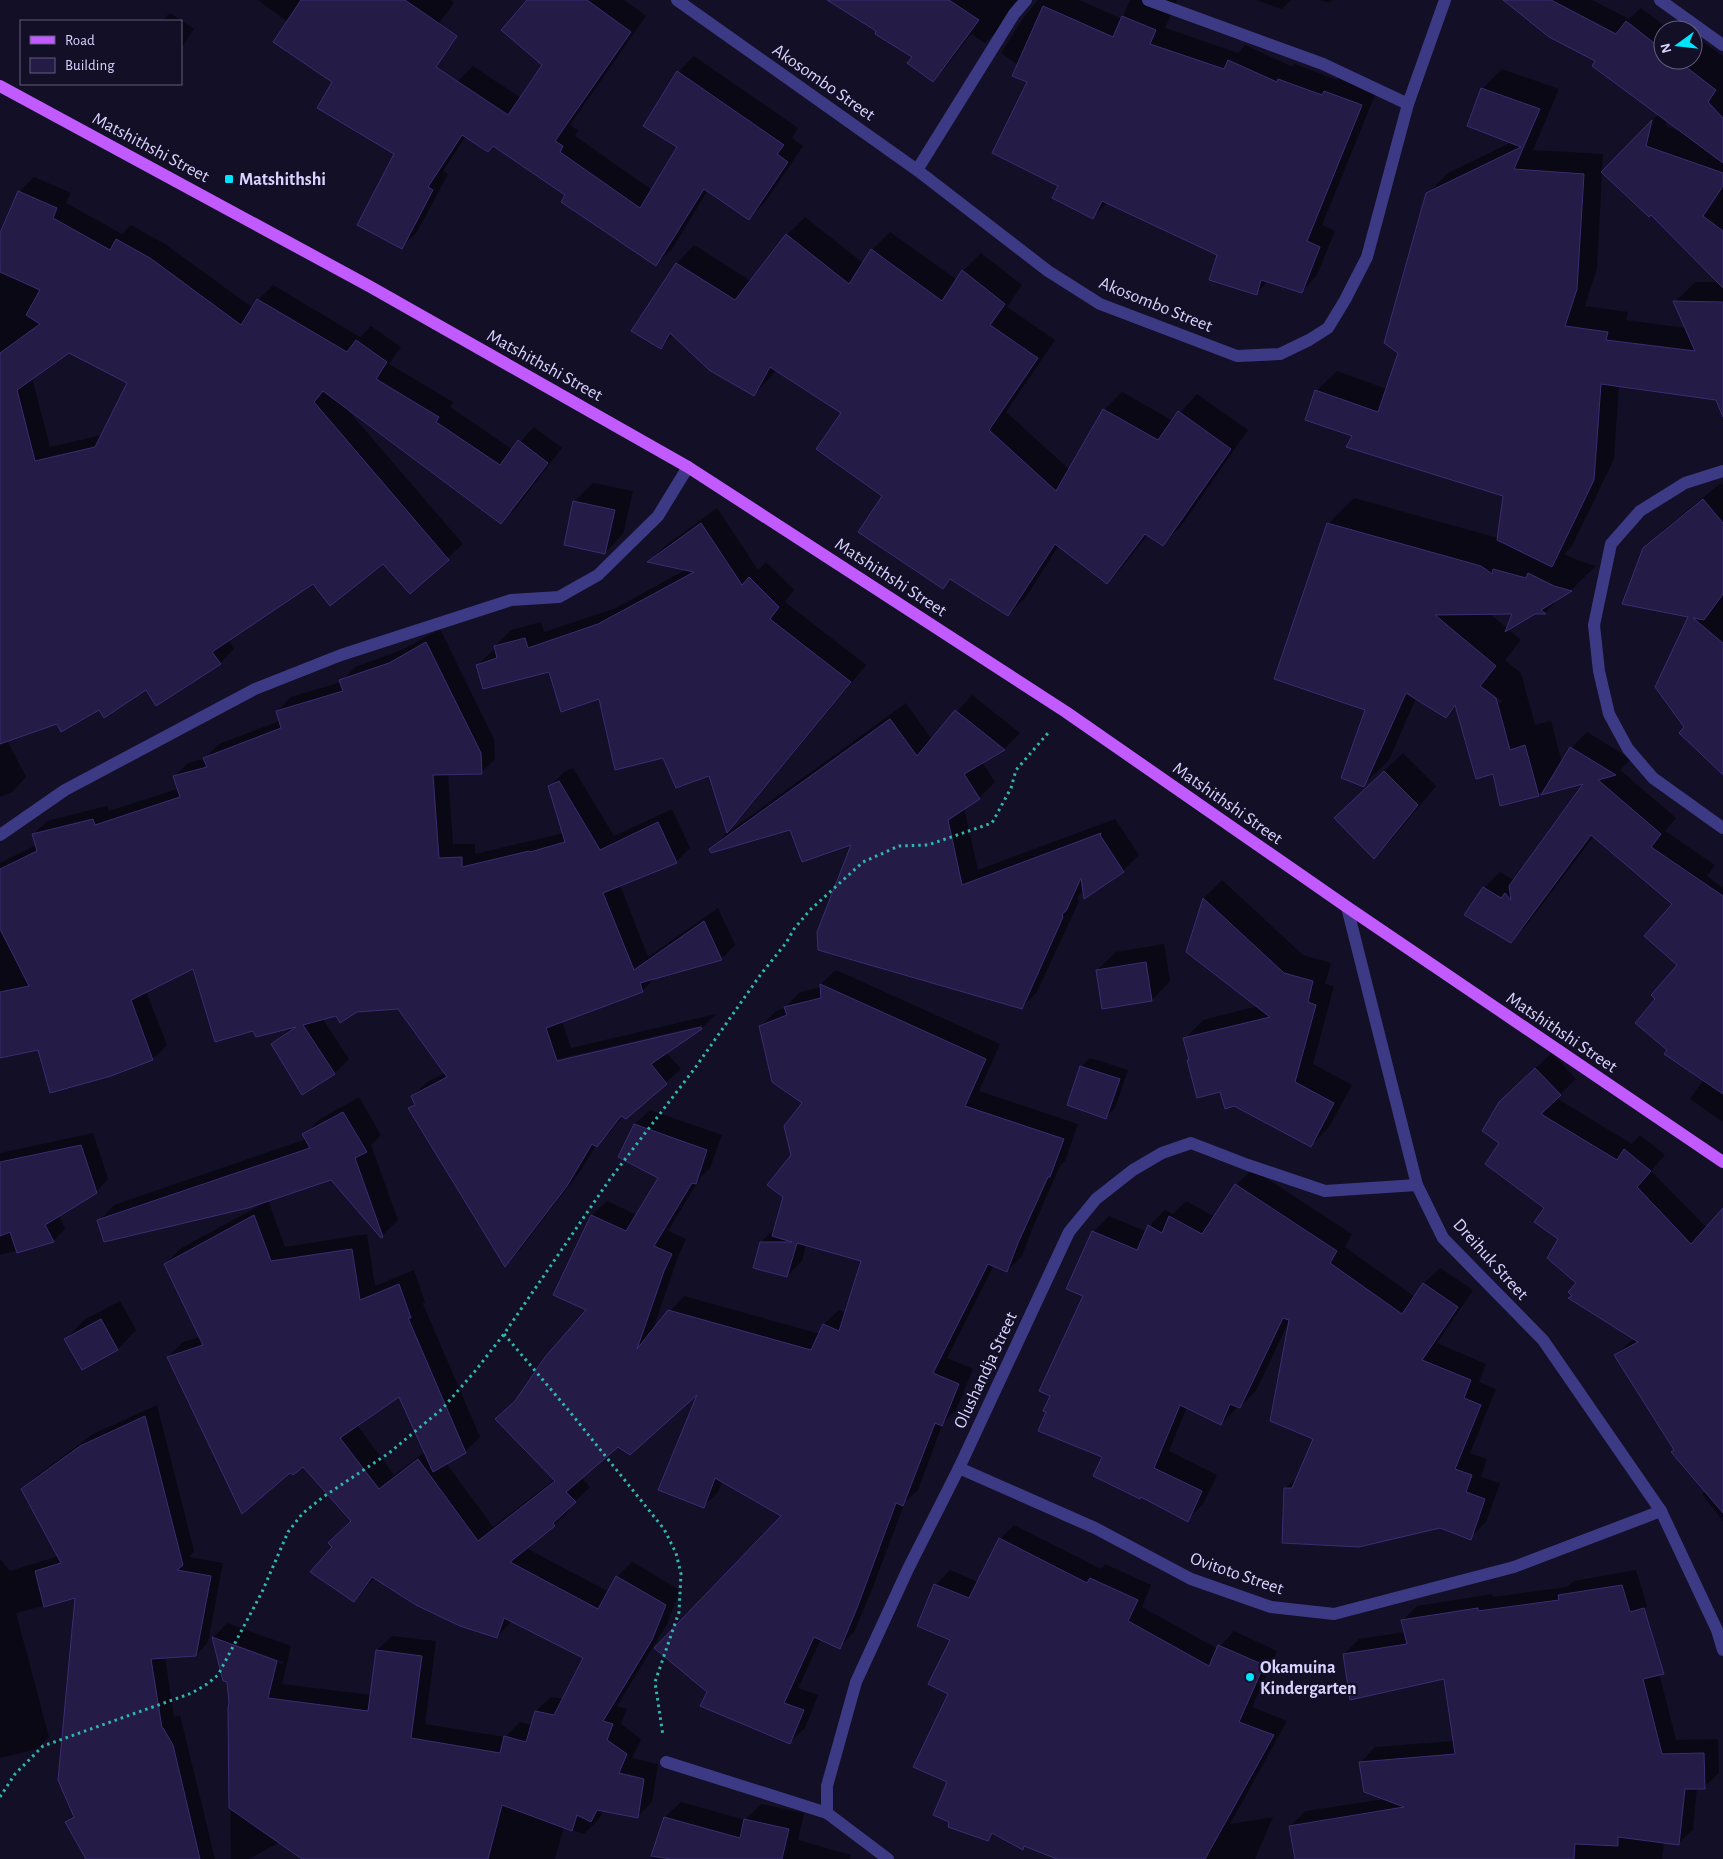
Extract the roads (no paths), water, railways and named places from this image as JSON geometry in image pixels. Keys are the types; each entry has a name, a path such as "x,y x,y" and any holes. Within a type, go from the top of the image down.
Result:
{"main road":[{"name":"Matshithshi Street","path":"0,86 370,286 688,466 1066,712 1347,907 1723,1162"}],"street":[{"name":"Akosombo Street","path":"677,0 917,170 1048,271 1100,304 1237,356 1280,354 1328,328 1367,257 1408,104 1444,0"},
{"path":"917,170 1014,14 1026,0"},
{"path":"1148,0 1322,64 1408,104"},
{"path":"1660,0 1723,45"},
{"path":"0,835 65,790 255,689 341,654 511,600 559,597 598,575 658,516 688,466"},
{"path":"1723,472 1685,483 1640,511 1611,544 1594,625 1598,670 1609,714 1628,749 1653,778 1723,828"},
{"name":"Dreihuk Street","path":"1347,907 1418,1185 1443,1238 1543,1340 1661,1511 1717,1630 1723,1650"},
{"name":"Olushandja Street","path":"827,1814 827,1786 856,1682 908,1568 959,1468 1069,1232 1096,1199 1133,1170 1162,1154 1191,1143 1325,1191 1418,1185"},
{"name":"Ovitoto Street","path":"959,1468 1095,1528 1191,1579 1271,1607 1334,1614 1514,1567 1661,1511"},
{"path":"666,1762 827,1814 888,1859"}],"place":[{"name":"Matshithshi","path":"229,179"},
{"name":"Okamuina Kindergarten","path":"1250,1677"}]}
